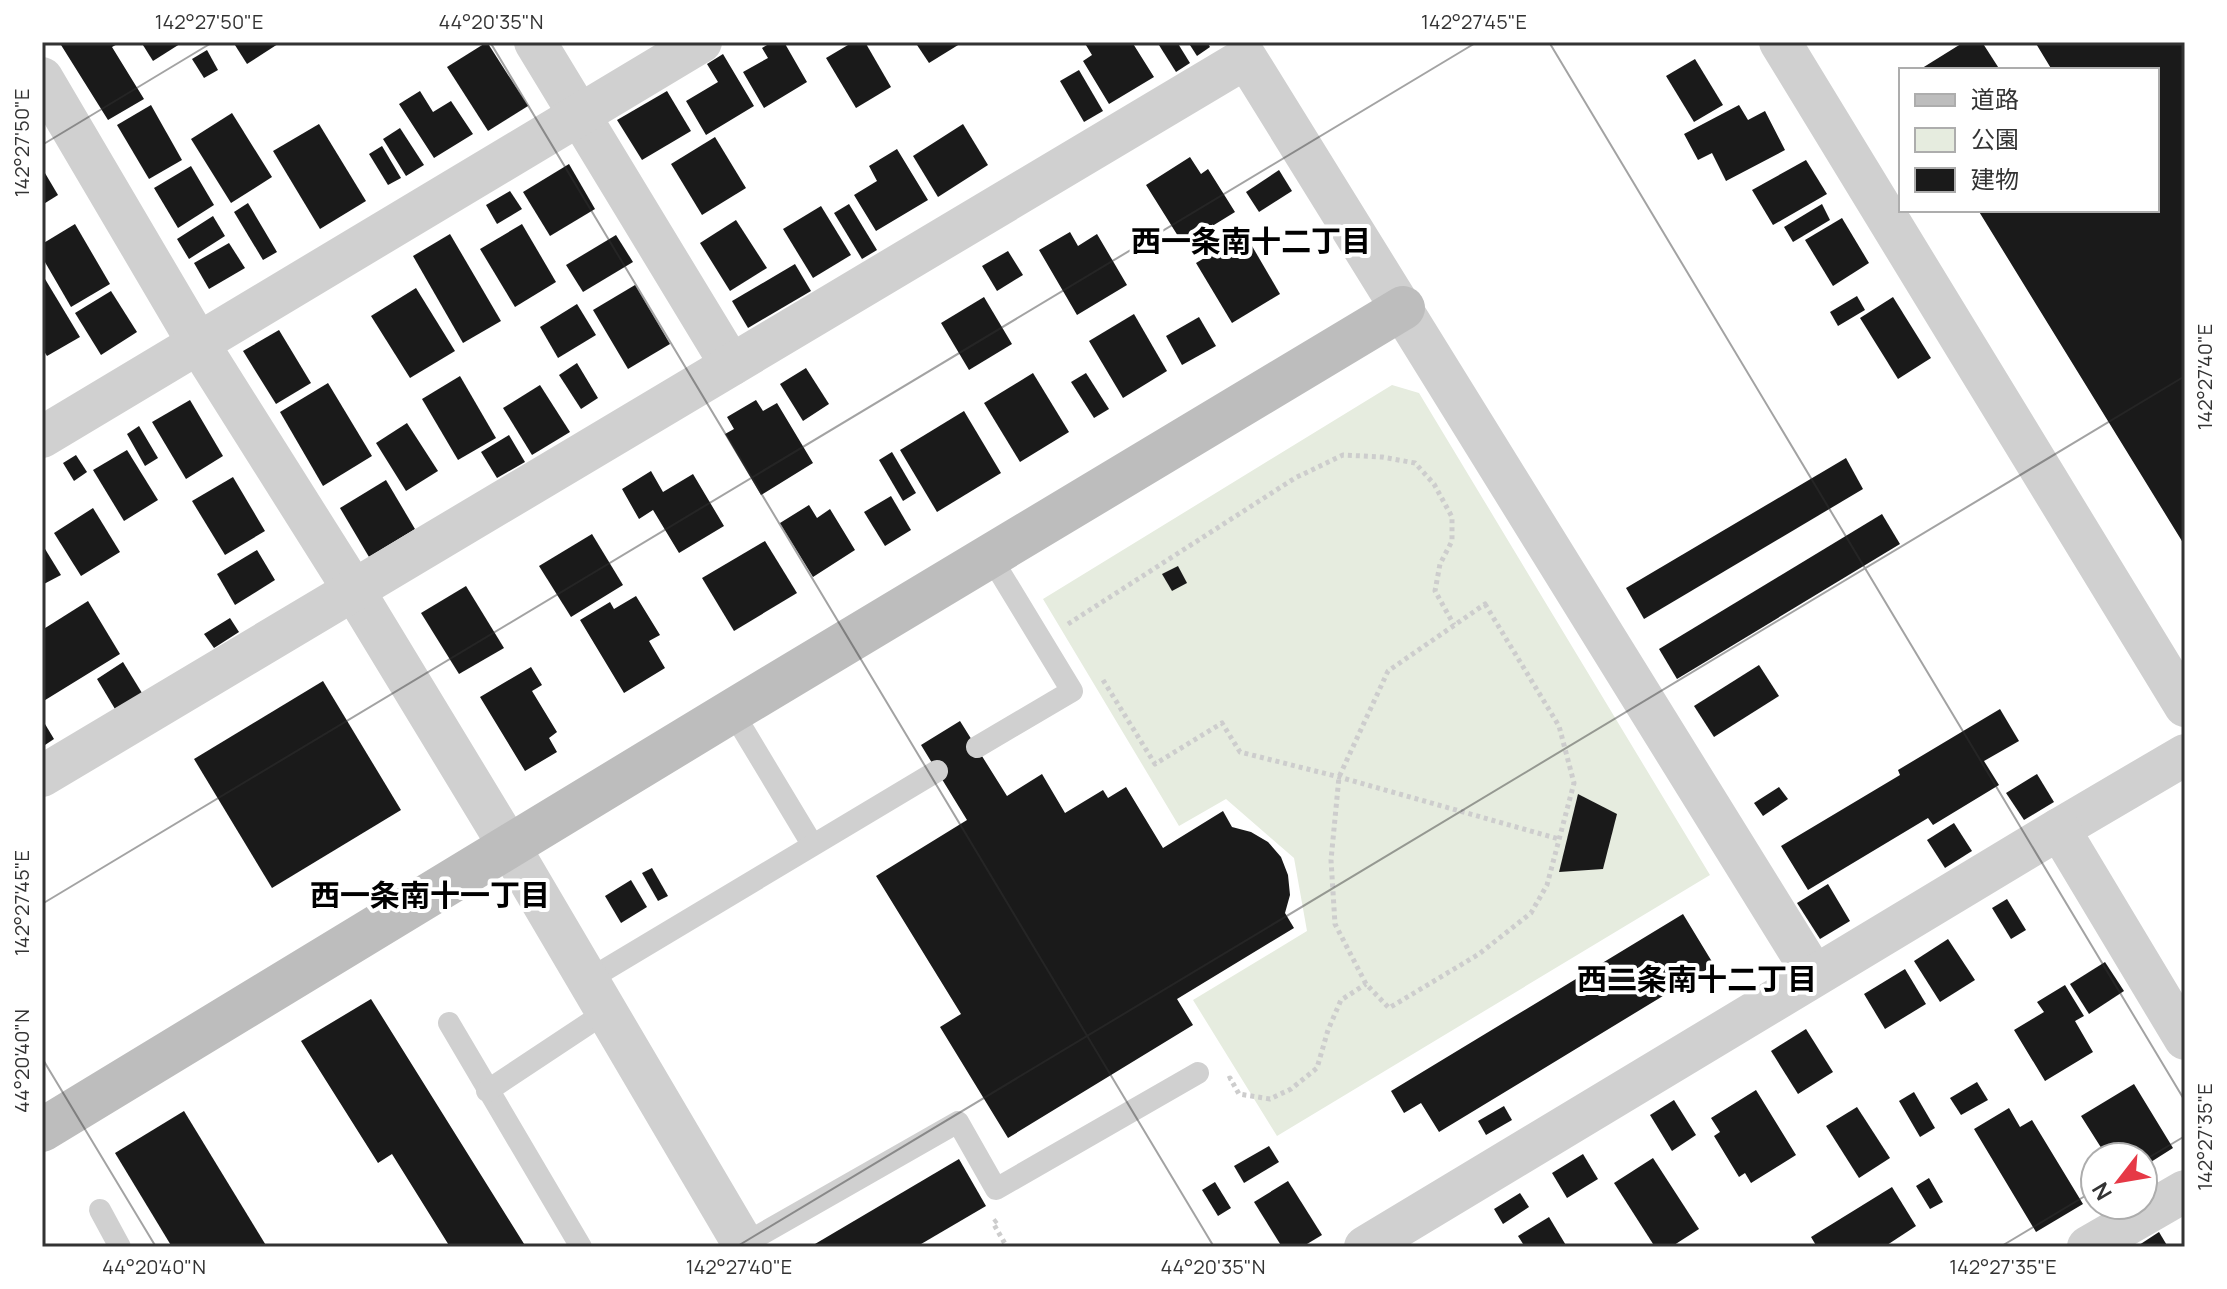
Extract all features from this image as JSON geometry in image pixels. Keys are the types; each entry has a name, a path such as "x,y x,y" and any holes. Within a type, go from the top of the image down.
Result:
{"street":[{"path":"535,42 731,365"},
{"path":"42,437 701,42"},
{"path":"1780,42 2185,706"},
{"path":"42,776 1246,58 1814,975"},
{"path":"42,78 198,343 353,589 509,846 744,1246"},
{"path":"42,1130 1403,308"},
{"path":"1365,1247 2185,755"},
{"path":"2059,829 2185,1039"},
{"path":"2088,1247 2185,1191"}],"lane":[{"path":"977,747 1072,691 990,556"},
{"path":"732,711 812,844"},
{"path":"487,1091 597,996 812,844 937,771"},
{"path":"449,1023 581,1247"},
{"path":"744,1246 958,1122 996,1189 1198,1073"},
{"path":"100,1210 120,1247"}],"path":[{"path":"1075,636 1067,623 1295,478 1343,455 1415,463 1434,484 1452,517 1452,541 1440,564 1435,591 1454,625"},
{"path":"1485,604 1559,726 1574,783 1547,885 1531,913 1479,954 1389,1008 1366,984 1335,924 1331,860 1339,777 1388,671 1454,625 1485,604"},
{"path":"1099,674 1155,764 1222,723 1240,752 1559,839"}],"green space":[{"path":"1392,385 1419,393 1710,875 1277,1136 1193,1000 1307,931 1294,858 1226,799 1179,826 1043,599"}],"building":[{"path":"66,42 121,42 112,47 144,99 108,120 61,45"},
{"path":"141,42 183,42 153,61"},
{"path":"233,42 281,42 247,64"},
{"path":"487,42 528,106 488,131 447,67"},
{"path":"772,42 784,42 807,82 764,108 743,72 768,58 762,48"},
{"path":"853,42 865,42 891,87 856,108 826,58"},
{"path":"915,42 963,42 929,63"},
{"path":"1084,42 1132,42 1154,77 1109,104 1083,61 1092,55"},
{"path":"1157,42 1177,42 1190,63 1176,72"},
{"path":"1188,42 1207,42 1210,47 1197,56"},
{"path":"1964,42 1982,42 1999,68 1922,68"},
{"path":"2035,42 2185,42 2185,546 1979,212 2159,212 2159,68 2051,68"},
{"path":"207,50 218,70 204,78 192,59"},
{"path":"723,54 754,106 706,135 686,101 718,82 707,64"},
{"path":"1695,59 1723,105 1694,122 1666,76"},
{"path":"1079,70 1103,111 1084,122 1060,81"},
{"path":"420,91 433,112 451,101 473,134 434,158 399,104"},
{"path":"667,91 691,131 642,160 617,120"},
{"path":"151,105 182,160 149,179 117,125"},
{"path":"1739,105 1748,120 1765,111 1785,150 1726,181 1712,153 1698,160 1684,134"},
{"path":"232,113 272,177 231,203 191,139"},
{"path":"319,124 366,201 320,229 273,151"},
{"path":"963,124 988,165 938,197 913,156"},
{"path":"400,128 424,165 406,176 383,139"},
{"path":"715,137 746,188 702,215 671,164"},
{"path":"382,146 401,178 388,185 369,154"},
{"path":"897,149 928,200 876,231 854,195 877,181 869,166"},
{"path":"1190,157 1201,174 1208,169 1235,212 1183,244 1146,185"},
{"path":"1806,160 1827,194 1773,225 1752,190"},
{"path":"569,164 595,209 550,236 523,192"},
{"path":"191,166 214,205 178,228 154,188"},
{"path":"42,168 58,195 42,205"},
{"path":"1279,170 1292,191 1259,212 1246,192"},
{"path":"510,191 522,209 497,224 486,205"},
{"path":"248,203 277,252 263,260 234,212"},
{"path":"849,204 877,250 862,259 834,213"},
{"path":"1822,204 1830,220 1793,242 1784,227"},
{"path":"821,206 851,255 813,278 783,229"},
{"path":"213,216 225,236 189,259 177,239"},
{"path":"1842,218 1869,263 1833,286 1805,240"},
{"path":"736,220 767,268 730,291 700,243"},
{"path":"75,224 110,284 71,307 42,257 42,244"},
{"path":"522,224 556,282 515,307 480,249"},
{"path":"1070,232 1078,246 1097,234 1127,285 1077,315 1039,250"},
{"path":"450,234 501,321 463,343 413,256"},
{"path":"1245,234 1280,294 1232,323 1196,263"},
{"path":"616,235 633,262 583,292 566,265"},
{"path":"229,243 245,268 209,289 194,263"},
{"path":"1008,251 1023,275 997,291 982,266"},
{"path":"795,264 811,291 748,328 732,301"},
{"path":"42,274 80,337 47,356 42,348"},
{"path":"635,285 670,344 628,369 593,310"},
{"path":"416,288 455,351 410,378 371,316"},
{"path":"111,291 137,332 101,355 75,313"},
{"path":"1857,296 1865,310 1838,326 1830,312"},
{"path":"984,297 1012,344 969,370 941,323"},
{"path":"1893,297 1931,358 1898,379 1860,318"},
{"path":"577,304 596,335 558,358 540,327"},
{"path":"1134,314 1167,371 1123,398 1089,341"},
{"path":"1199,317 1216,346 1182,365 1166,336"},
{"path":"279,330 311,383 276,404 243,351"},
{"path":"577,363 598,398 581,409 559,375"},
{"path":"806,368 829,404 803,421 780,384"},
{"path":"1033,373 1069,432 1020,462 984,403"},
{"path":"1086,373 1109,409 1094,418 1071,382"},
{"path":"460,376 496,438 458,460 422,399"},
{"path":"328,383 372,456 323,486 280,412"},
{"path":"540,385 570,432 532,455 503,408"},
{"path":"190,400 223,456 186,479 152,422"},
{"path":"756,400 763,411 777,403 813,463 761,495 725,434 734,429 727,417"},
{"path":"964,411 1001,473 937,512 900,450"},
{"path":"407,423 438,471 406,491 376,443"},
{"path":"139,426 158,458 145,466 127,434"},
{"path":"509,435 525,462 497,478 481,452"},
{"path":"127,450 158,500 124,521 93,470"},
{"path":"892,452 916,493 903,501 879,460"},
{"path":"76,455 87,472 74,481 63,463"},
{"path":"1846,458 1863,489 1644,619 1626,588"},
{"path":"651,471 663,492 693,474 724,526 679,553 653,510 639,519 622,489"},
{"path":"233,477 265,531 225,555 192,501"},
{"path":"386,480 415,529 369,557 340,508"},
{"path":"891,496 911,530 885,546 864,512"},
{"path":"809,505 817,518 830,509 855,550 813,577 780,523"},
{"path":"93,508 120,552 81,576 54,533"},
{"path":"1882,514 1900,544 1677,679 1659,649"},
{"path":"592,534 623,585 571,617 539,566"},
{"path":"765,541 797,593 734,631 702,578"},
{"path":"42,544 61,575 42,585"},
{"path":"257,550 275,580 235,605 217,574"},
{"path":"1178,566 1187,583 1172,591 1162,574"},
{"path":"466,586 504,648 459,674 421,613"},
{"path":"636,596 660,635 649,641 665,668 624,693 580,620 610,602 614,609"},
{"path":"88,601 120,654 42,702 42,630"},
{"path":"230,618 239,632 214,648 204,634"},
{"path":"123,662 142,693 115,709 97,679"},
{"path":"1759,665 1779,696 1714,737 1694,706"},
{"path":"531,667 542,685 532,691 557,732 549,738 557,752 525,771 480,697"},
{"path":"323,681 401,810 272,888 194,759"},
{"path":"2000,709 2019,741 1984,761 1999,785 1933,825 1928,818 1808,890 1781,846 1900,775 1898,770"},
{"path":"42,719 54,739 42,747"},
{"path":"960,721 1007,796 1042,774 1065,813 1103,790 1108,798 1126,787 1163,848 1223,811 1232,827 1251,832 1268,842 1281,857 1288,875 1290,895 1285,913 1294,928 1177,999 1193,1025 1008,1138 940,1027 961,1014 876,876 967,820 921,745"},
{"path":"2037,774 2054,802 2024,820 2006,793"},
{"path":"1779,787 1788,799 1763,816 1754,803"},
{"path":"1578,794 1617,814 1603,869 1559,872"},
{"path":"1954,823 1972,851 1945,868 1927,840"},
{"path":"652,868 668,896 658,901 642,873"},
{"path":"631,880 647,907 621,923 605,896"},
{"path":"1828,884 1850,921 1820,939 1797,903"},
{"path":"2007,899 2026,930 2011,939 1992,908"},
{"path":"1683,914 1714,965 1439,1132 1421,1103 1404,1113 1391,1091"},
{"path":"1948,939 1975,980 1940,1002 1914,961"},
{"path":"2105,962 2124,991 2089,1014 2070,984"},
{"path":"1905,969 1926,1004 1885,1029 1864,994"},
{"path":"2065,985 2084,1016 2075,1021 2093,1052 2045,1081 2014,1030 2044,1012 2037,1002"},
{"path":"371,999 526,1247 450,1247 392,1154 378,1163 301,1041"},
{"path":"1806,1029 1833,1072 1798,1094 1771,1051"},
{"path":"1977,1082 1988,1100 1961,1115 1950,1098"},
{"path":"2134,1084 2173,1148 2159,1157 2159,1141 2097,1141 2081,1116"},
{"path":"1756,1090 1796,1155 1751,1183 1745,1173 1739,1177 1714,1136 1720,1132 1711,1118"},
{"path":"1914,1092 1935,1128 1920,1137 1899,1101"},
{"path":"1674,1100 1696,1135 1672,1151 1650,1115"},
{"path":"1504,1106 1512,1120 1486,1135 1478,1121"},
{"path":"1857,1107 1890,1158 1859,1178 1826,1126"},
{"path":"2009,1108 2020,1127 2032,1120 2079,1197 2079,1206 2036,1232 1974,1129"},
{"path":"184,1111 267,1247 172,1247 115,1153"},
{"path":"1269,1146 1279,1162 1244,1183 1234,1166"},
{"path":"1583,1154 1598,1179 1567,1198 1552,1173"},
{"path":"1653,1158 1699,1229 1671,1247 1655,1247 1614,1183"},
{"path":"959,1159 986,1206 916,1247 817,1247 815,1244"},
{"path":"1929,1178 1943,1202 1930,1209 1916,1186"},
{"path":"1288,1181 1322,1235 1302,1247 1282,1247 1254,1202"},
{"path":"1215,1182 1231,1208 1218,1216 1202,1190"},
{"path":"1892,1187 1916,1226 1884,1247 1817,1247 1811,1237"},
{"path":"1520,1193 1529,1207 1503,1224 1494,1209"},
{"path":"1549,1217 1567,1247 1525,1247 1518,1236"},
{"path":"2159,1232 2168,1247 2136,1247"}],"district":[{"name":"西一条南十二丁目","path":"1251,240"},
{"name":"西一条南十一丁目","path":"430,894"},
{"name":"西二条南十二丁目","path":"1697,978"}]}
